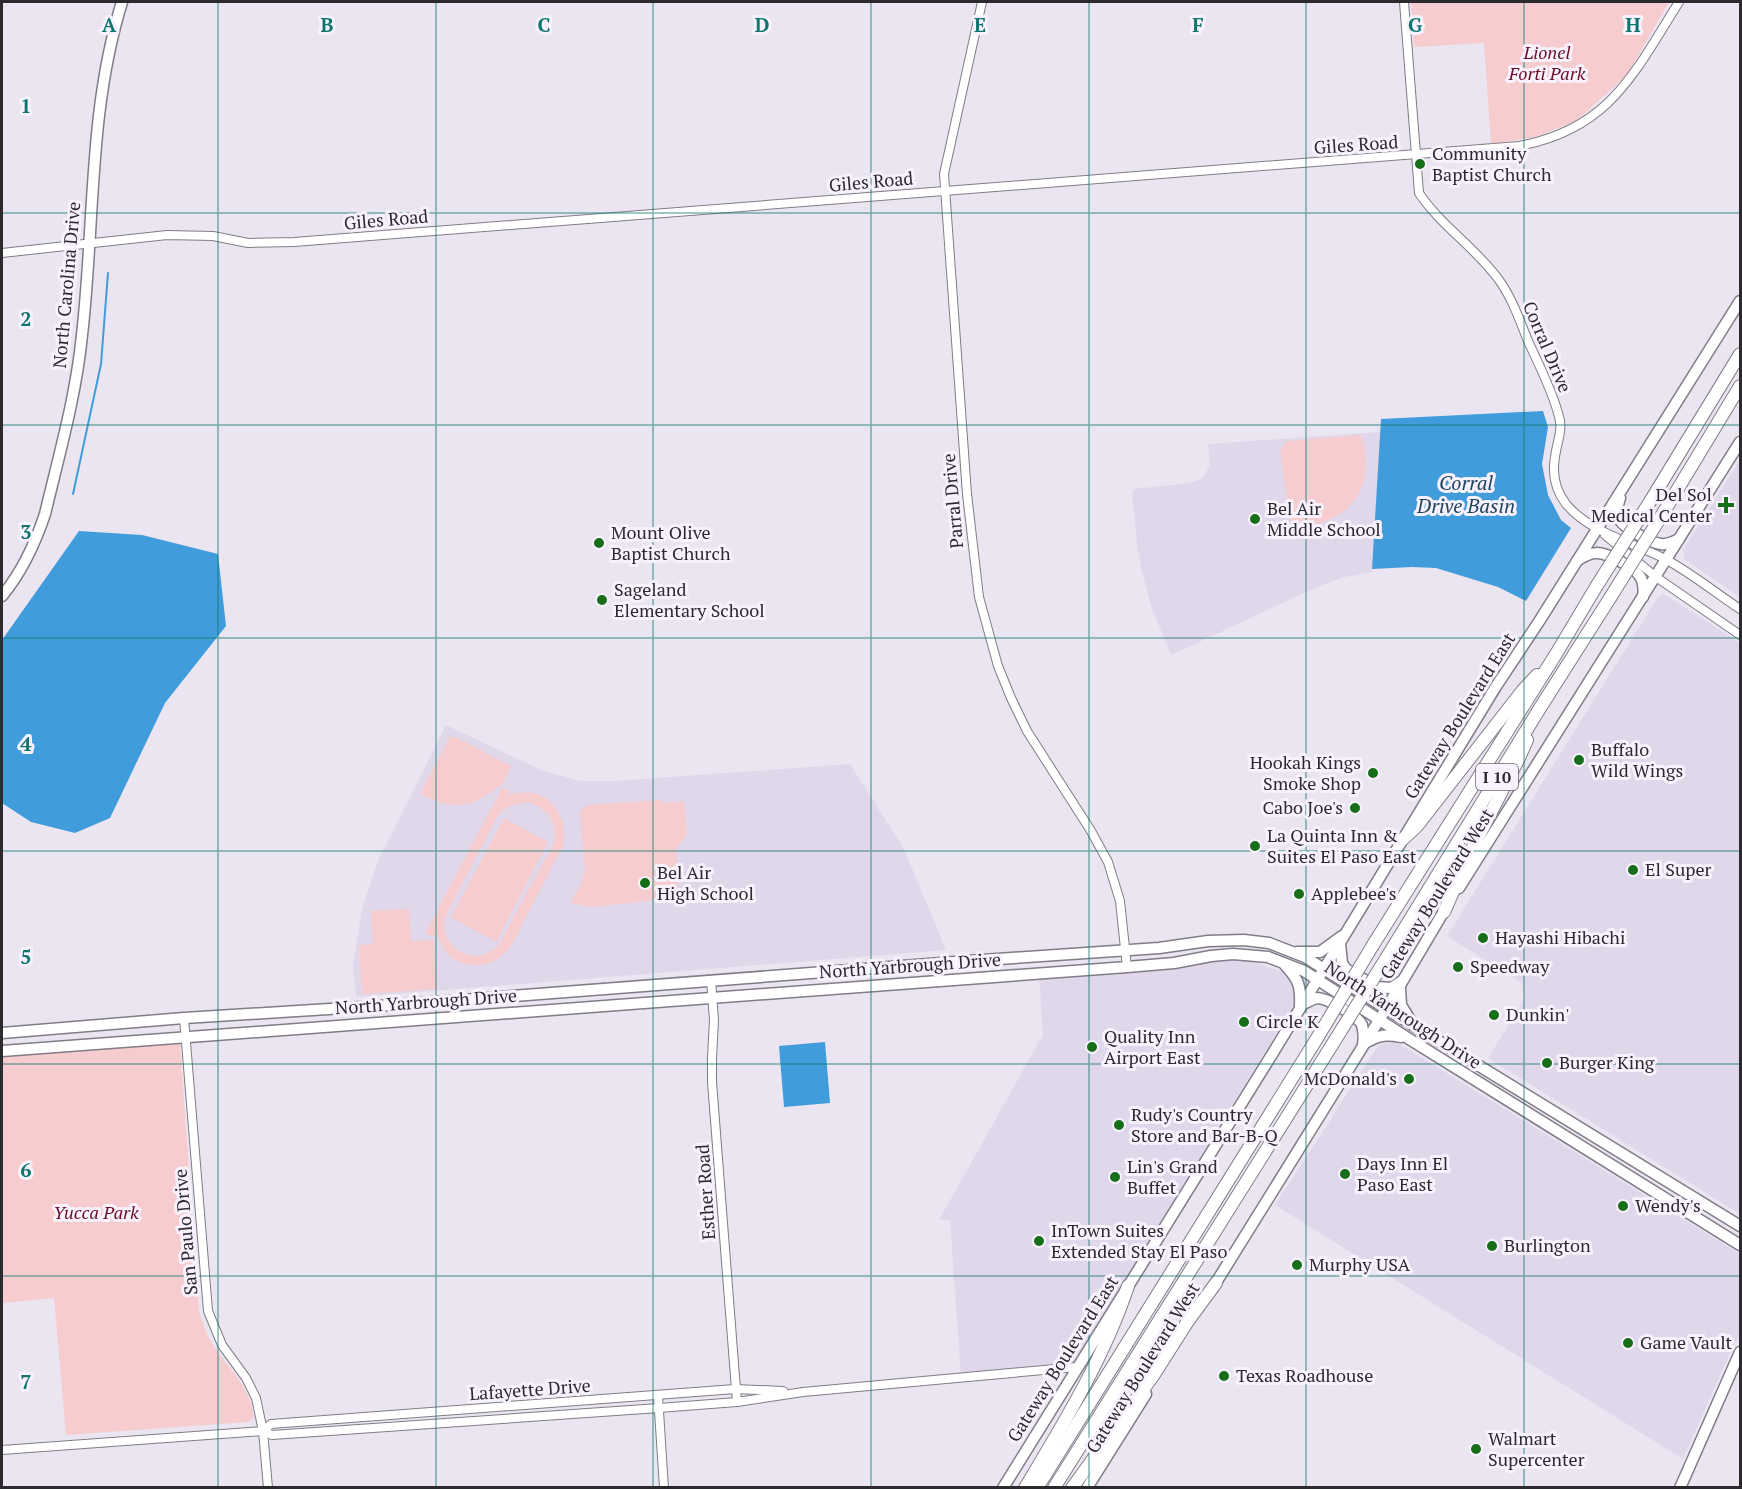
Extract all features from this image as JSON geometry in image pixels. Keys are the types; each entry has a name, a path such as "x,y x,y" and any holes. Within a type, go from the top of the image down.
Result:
{"highway":[{"name":"I 10","path":"1037,1488 1740,354"},
{"name":"I 10","path":"1054,1488 1387,957 1740,386"},
{"path":"1710,435 1740,401"},
{"path":"1402,840 1417,826 1523,690 1556,654"},
{"path":"1444,912 1471,851 1520,758 1540,708"},
{"path":"1072,1488 1153,1376 1188,1321 1216,1283"},
{"path":"1025,1488 1085,1385 1118,1316 1128,1286"}],"main road":[{"name":"North Carolina Drive","path":"2,596 30,553 45,514 78,366 102,84 122,2"},
{"name":"Gateway Boulevard East","path":"1003,1488 1495,688 1740,301"},
{"name":"Gateway Boulevard West","path":"1087,1488 1386,1009 1444,912 1740,442"},
{"path":"1621,492 1617,510 1618,519 1624,526 1662,545 1679,539"},
{"path":"1578,560 1597,552 1634,569 1644,586 1643,597"},
{"path":"1293,952 1320,951 1342,939 1342,963 1347,969 1383,989 1402,983 1401,1005 1414,1026"},
{"name":"North Yarbrough Drive","path":"2,1033 1159,948 1208,941 1244,940 1269,943 1293,952 1379,1020 1740,1245"},
{"name":"North Yarbrough Drive","path":"2,1051 1127,967 1174,963 1211,956 1250,954 1321,974 1386,1009 1740,1226"},
{"path":"1280,961 1299,983 1301,1006 1314,998 1328,1001 1358,1020 1364,1036 1363,1046"},
{"path":"862,970 862,987"},
{"path":"98,1025 99,1044"},
{"path":"1363,1046 1376,1037 1384,1035 1406,1037"},
{"path":"1565,1136 1572,1123"},
{"path":"1680,1488 1740,1352"}],"street":[{"name":"Parral Drive","path":"982,2 944,174 967,494 979,597 998,666 1027,731 1091,831 1108,862 1120,901 1127,967"},
{"path":"1404,2 1416,156"},
{"name":"Giles Road","path":"2,253 167,235 198,235 248,243 294,242 1182,172 1416,156 1519,146 1555,137 1576,127 1606,106 1633,76 1679,2"},
{"name":"Corral Drive","path":"1416,156 1419,193 1428,206 1490,270 1507,292 1561,420 1554,470 1556,485 1560,495 1576,515 1597,528"},
{"path":"1597,528 1666,560 1740,609"},
{"path":"1597,528 1656,577 1740,635"},
{"name":"Esther Road","path":"711,980 714,1020 712,1082 737,1402"},
{"name":"San Paulo Drive","path":"184,1018 208,1311 222,1345 251,1386 259,1409 268,1488"},
{"name":"Lafayette Drive","path":"2,1450 263,1431 272,1435 737,1402 802,1392 1077,1367"},
{"name":"Lafayette Drive","path":"263,1431 271,1424 735,1389 802,1392"},
{"path":"658,1396 664,1488"}],"shaded area":[{"name":"Bel Air Middle School","path":"1381,432 1372,572 1345,577 1319,586 1171,655 1151,606 1141,568 1132,493 1134,489 1190,483 1203,478 1210,465 1208,444"},
{"name":"Del Sol Medical Center","path":"1740,460 1740,597 1684,559 1683,550"},
{"path":"1664,594 1740,643 1740,1214 1488,1058 1525,999 1522,983 1447,936 1658,597"},
{"name":"Bel Air High School","path":"446,725 541,770 580,781 616,781 850,764 904,849 946,950 356,997 353,965 362,909 379,858"},
{"path":"1225,960 1249,961 1309,980 1073,1364 961,1376 950,1220 939,1220 1043,1035 1039,976 1189,965"},
{"path":"1393,1040 1740,1254 1740,1334 1683,1459 1275,1205 1378,1046"}],"green space":[{"name":"Lionel Forti Park","path":"1411,2 1669,2 1627,75 1576,121 1535,137 1491,144 1484,43 1414,47"},
{"path":"1361,435 1366,462 1365,475 1356,498 1337,516 1323,522 1291,524 1280,450 1287,441"},
{"path":"450,737 455,737 511,766 502,784 474,802 456,805 438,802 420,793"},
{"path":"502,788 510,791 509,795 534,793 552,803 562,822 563,847 514,941 505,953 491,962 479,965 462,963 449,955 436,933 433,937 425,933","holes":["528,802 550,817 555,835 554,843 498,946 479,956 465,954 449,941 444,925 447,913 498,815 509,806"]},
{"path":"661,800 661,803 684,801 687,834 676,849 678,884 663,899 592,907 571,903 585,874 580,811 587,805"},
{"path":"504,818 548,842 496,942 451,917"},
{"path":"409,909 411,941 434,940 437,989 362,994 359,945 373,944 371,911"},
{"name":"Yucca Park","path":"173,1042 180,1045 199,1311 209,1338 242,1385 252,1405 254,1417 248,1422 66,1435 54,1298 2,1303 2,1055"}],"water":[{"name":"Corral Drive Basin","path":"1543,411 1548,427 1542,464 1548,495 1561,520 1571,528 1526,601 1498,587 1436,568 1372,569 1381,419"},
{"path":"79,531 142,535 218,554 226,626 165,703 110,818 75,833 31,822 2,803 2,640"},
{"path":"825,1042 830,1103 784,1107 779,1046"}],"waterway":[{"path":"73,494 101,364 108,273"}],"place":[{"name":"Community Baptist Church","path":"1420,164"},
{"name":"Del Sol Medical Center","path":"1726,505"},
{"name":"Bel Air Middle School","path":"1255,519"},
{"name":"Mount Olive Baptist Church","path":"599,543"},
{"name":"Sageland Elementary School","path":"602,600"},
{"name":"Buffalo Wild Wings","path":"1579,760"},
{"name":"Hookah Kings Smoke Shop","path":"1373,773"},
{"name":"Cabo Joe's","path":"1355,808"},
{"name":"La Quinta Inn & Suites El Paso East","path":"1255,846"},
{"name":"El Super","path":"1633,870"},
{"name":"Bel Air High School","path":"645,883"},
{"name":"Applebee's","path":"1299,894"},
{"name":"Hayashi Hibachi","path":"1483,938"},
{"name":"Speedway","path":"1458,967"},
{"name":"Dunkin'","path":"1494,1015"},
{"name":"Circle K","path":"1244,1022"},
{"name":"Quality Inn Airport East","path":"1092,1047"},
{"name":"Burger King","path":"1547,1063"},
{"name":"McDonald's","path":"1409,1079"},
{"name":"Rudy's Country Store and Bar-B-Q","path":"1119,1125"},
{"name":"Days Inn El Paso East","path":"1345,1174"},
{"name":"Lin's Grand Buffet","path":"1115,1177"},
{"name":"Wendy's","path":"1623,1206"},
{"name":"InTown Suites Extended Stay El Paso","path":"1039,1241"},
{"name":"Burlington","path":"1492,1246"},
{"name":"Murphy USA","path":"1297,1265"},
{"name":"Game Vault","path":"1628,1343"},
{"name":"Texas Roadhouse","path":"1224,1376"},
{"name":"Walmart Supercenter","path":"1476,1449"}]}
